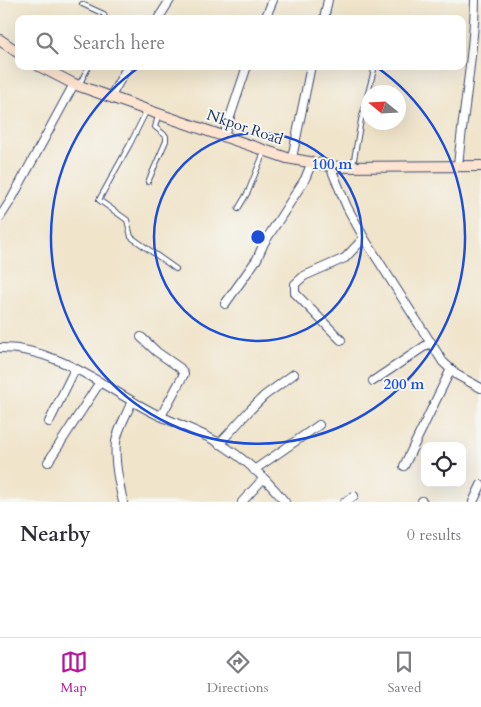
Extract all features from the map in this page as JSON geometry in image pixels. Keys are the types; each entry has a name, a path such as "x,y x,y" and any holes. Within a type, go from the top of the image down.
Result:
{"street":[{"path":"161,15 170,0"},
{"path":"266,15 272,0"},
{"path":"325,15 328,0"},
{"path":"458,166 474,21 474,0"},
{"path":"0,40 15,50"},
{"name":"Nkpor Road","path":"48,70 76,84 147,110 224,135 265,151 292,158 330,166 352,167 481,166"},
{"path":"111,96 126,70"},
{"path":"224,135 245,70"},
{"path":"292,158 310,70"},
{"path":"0,217 76,84"},
{"path":"225,304 257,259 264,243 305,179 312,162"},
{"path":"330,166 347,207 364,238 443,362 457,375 481,388"},
{"path":"340,340 295,293 295,284 304,276 345,258 364,238"},
{"path":"141,337 157,352 180,368 184,374 161,416"},
{"path":"373,381 431,342"},
{"path":"0,348 14,348 40,353 75,368 161,416 209,437 254,470 285,502"},
{"path":"49,422 75,368"},
{"path":"404,466 451,369"},
{"path":"219,444 264,396 294,374"},
{"path":"48,462 100,382"},
{"path":"123,502 119,483 116,442 132,401"},
{"path":"254,470 319,425"},
{"path":"242,502 262,479"},
{"path":"473,502 481,485"},
{"path":"345,502 354,496"}],"lane":[{"path":"82,4 104,15"},
{"path":"76,84 86,70"},
{"path":"352,167 361,120 374,70"},
{"path":"147,110 99,200 127,220 131,236 176,269"},
{"path":"148,182 166,141 166,136 155,127 159,114"},
{"path":"238,209 248,192 265,151"}]}
